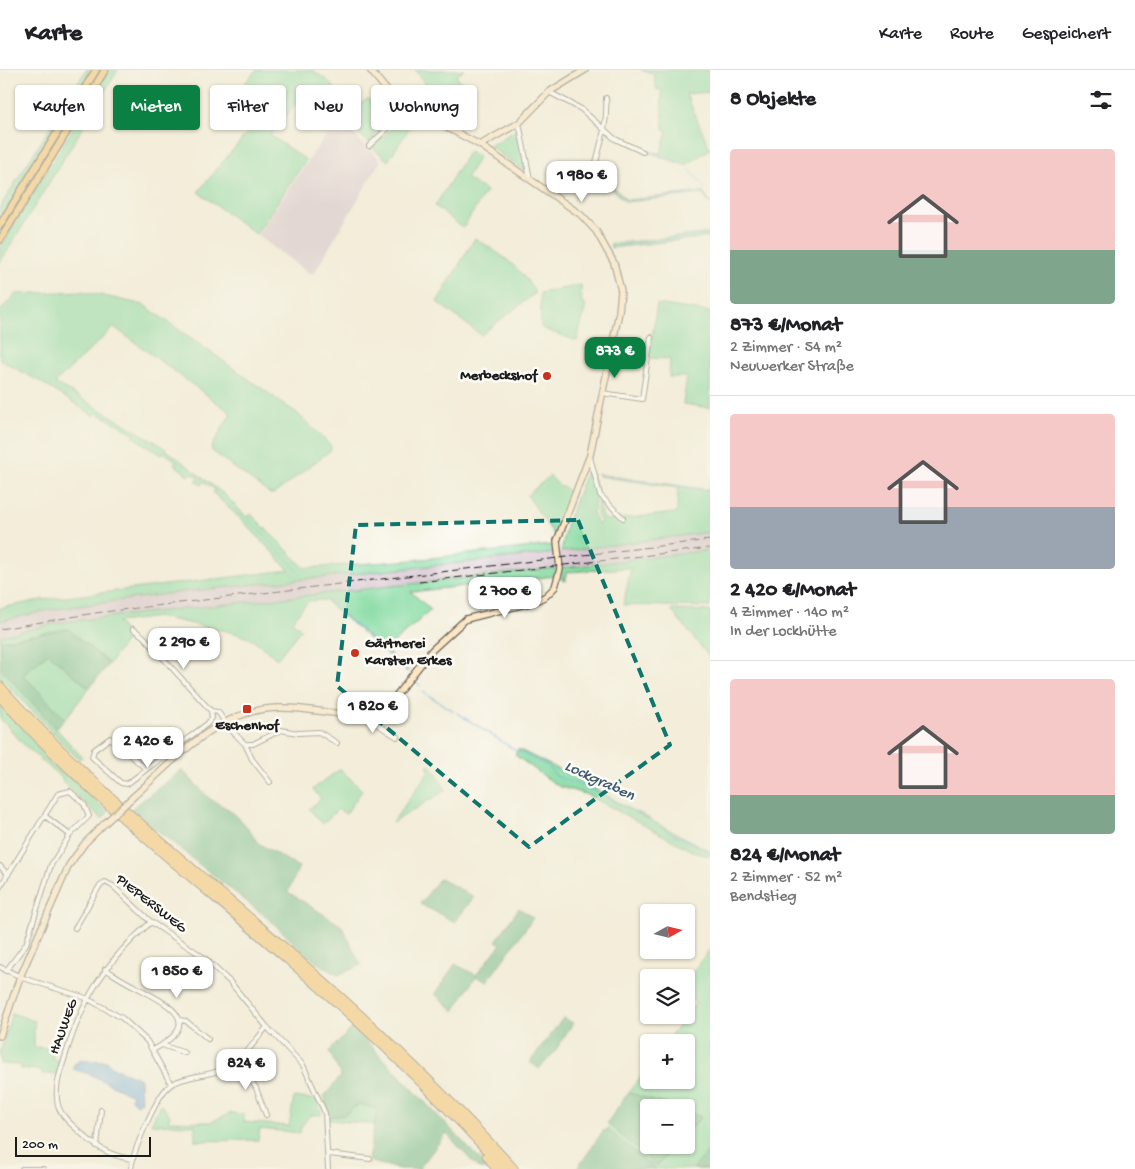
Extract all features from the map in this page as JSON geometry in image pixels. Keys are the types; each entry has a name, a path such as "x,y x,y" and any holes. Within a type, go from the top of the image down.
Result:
{"highway":[{"path":"0,686 94,782 338,995 419,1071 515,1169"},
{"path":"0,697 89,787 326,993 473,1136 504,1169"},
{"path":"473,1136 496,1169"}],"main road":[{"path":"0,225 96,70"},
{"path":"0,240 105,70"}],"street":[{"path":"370,70 383,85"},
{"path":"480,145 519,123 549,92 584,70"},
{"path":"549,92 581,110 615,139 643,152"},
{"path":"594,170 604,128 606,98"},
{"path":"519,123 530,181"},
{"path":"369,146 386,130"},
{"path":"0,1036 20,977 69,865 85,842 134,796 203,737 224,722 247,712 279,708 369,715 391,702 432,650 468,618 534,602 546,596 555,587 560,569 557,540 590,455 619,312 621,292 618,276 608,251 591,225 580,214 480,145 452,130"},
{"path":"602,393 642,399 651,337"},
{"path":"590,455 600,494 622,518"},
{"path":"133,629 153,647 211,711 212,718 207,724 130,783 121,783 92,757 94,750 110,738 146,769"},
{"path":"211,711 218,712 224,722 245,744 252,759 270,782"},
{"path":"369,715 372,721 397,737"},
{"path":"245,744 253,744 281,730 298,733 319,732 337,744"},
{"path":"0,887 58,794 70,791 88,811 87,820 70,835 51,865 26,944 6,971"},
{"path":"45,816 70,835"},
{"path":"0,866 8,875"},
{"name":"PIEPERSWEG","path":"75,928 99,887 105,882 113,886 151,922 202,956 230,982 267,1027 304,1066 325,1113 329,1154 328,1169"},
{"name":"HAUWEG","path":"132,1159 114,1156 97,1146 64,1117 58,1107 57,1095 65,1057 86,998 105,970 132,939 151,922"},
{"path":"14,961 26,964"},
{"path":"0,967 20,977 86,998 122,1018 142,1035 153,1050 171,1084"},
{"path":"105,970 165,1002 176,1010 179,1020 173,1035 153,1050"},
{"path":"179,1020 186,1021 208,1039"},
{"path":"131,1169 132,1159 160,1099 171,1084 218,1073 238,1061 267,1027"},
{"path":"162,1045 185,1053"},
{"path":"238,1061 256,1088 266,1115"},
{"path":"97,1146 101,1110"},
{"path":"329,1154 370,1159"},
{"path":"22,1169 43,1169"}],"highlighted area":[{"path":"578,520 670,745 529,847 337,686 356,525"}],"shaded area":[{"path":"329,130 349,130 379,158 380,162 314,273 310,274 257,235"},
{"path":"710,532 710,550 63,622 0,636 0,621 49,610 182,592 574,551"}],"green space":[{"path":"86,70 92,70 83,85 77,85"},
{"path":"98,70 101,70 92,85 89,85"},
{"path":"108,70 118,70 103,95 103,85 99,85"},
{"path":"256,70 312,70 332,85 296,85 296,104 286,116 286,85 247,85 245,83"},
{"path":"415,70 464,70 456,76 462,84 461,85 427,85"},
{"path":"641,70 710,70 710,92 686,94 710,149 688,164 684,165 645,151 661,153 667,131 664,131 661,89 657,90 653,74"},
{"path":"368,98 371,102 371,130 382,130 368,143 356,130 361,130 361,104"},
{"path":"518,129 527,167 523,170 489,146"},
{"path":"48,130 55,130 0,221 0,207"},
{"path":"61,130 64,130 0,234 0,230"},
{"path":"72,130 81,130 0,263 0,248"},
{"path":"249,130 274,130 270,135 306,160 256,234 198,192"},
{"path":"317,130 326,130 323,134"},
{"path":"390,130 408,130 388,161 372,147"},
{"path":"469,151 479,157 466,178 486,191 463,228 435,206"},
{"path":"577,161 589,174 584,182 568,172 574,168"},
{"path":"595,170 627,200 703,192 710,204 702,194 626,202 593,172"},
{"path":"710,233 710,237 611,248 610,244"},
{"path":"475,238 515,267 534,290 534,294 481,335 437,302"},
{"path":"581,285 582,304 586,305 577,341 541,328 540,293"},
{"path":"82,291 144,305 298,414 331,446 331,450 274,494 270,494 212,451 211,448 231,413 114,327 55,383 159,444 225,495 247,517 251,514 305,568 413,560 551,545 555,553 182,592 49,610 0,621 0,608 41,600 289,570 243,521 213,493 215,490 204,482 201,485 196,481 199,478 192,473 189,476 174,464 176,461 164,452 162,455 133,437 135,434 97,413 94,416 39,381 0,360 0,311 16,294"},
{"path":"657,304 710,312 710,408 683,404 687,377 669,377 670,359 649,358"},
{"path":"586,472 592,474 597,490 593,515 598,524 601,522 597,514 598,502 601,500 601,515 607,520 675,513 677,511 678,488 598,476 597,474 710,490 710,532 561,552 566,526"},
{"path":"550,476 571,494 555,536 527,495"},
{"path":"710,550 710,607 623,605 631,568 566,572 566,581 562,580 561,568"},
{"path":"556,568 555,576 411,592 431,610 385,650 409,670 407,672 325,600 308,601 292,621 301,629 277,659 255,641 235,633 159,617 118,622 129,637 109,664 68,629 0,641 0,636 63,622"},
{"path":"671,610 710,611 710,658"},
{"path":"68,629 109,664 89,688 48,653 23,675 65,719 56,729 0,667 0,641"},
{"path":"48,653 89,688 65,719 23,675"},
{"path":"0,667 82,757 79,759 73,754 0,677"},
{"path":"0,705 80,787 108,812 102,819 64,784 61,777 24,745 0,718"},
{"path":"518,749 584,782 633,811 710,851 710,856 696,853 588,795 558,786 515,755"},
{"path":"427,766 432,766 446,790 392,823 429,771"},
{"path":"340,769 362,790 346,814 338,809 323,824 309,809 321,799 313,789"},
{"path":"182,770 210,799 230,810 243,822 258,843 299,867 288,892 342,926 361,965 338,975 328,970 300,949 266,917 131,809"},
{"path":"440,878 474,897 455,922 420,904"},
{"path":"519,908 533,918 487,982 476,976 454,1011 435,994 455,964 476,975 501,944 496,941"},
{"path":"710,949 710,1169 583,1169 631,1089 640,1078 640,1089 695,1089 695,1034 672,1034 680,1024 695,1024 695,970"},
{"path":"12,1013 34,1021 34,1047 53,1048 53,1060 60,1060 57,1074 42,1074 42,1070 21,1069 21,1065 0,1064 0,1052"},
{"path":"563,1018 573,1023 554,1053 539,1069 530,1062"},
{"path":"353,1027 489,1169 479,1169 446,1133 419,1169 400,1169 368,1161 377,1109 359,1104 344,1115 329,1117 324,1096 341,1076 329,1051"},
{"path":"630,1093 650,1099 640,1099 640,1151 607,1123 625,1097"},
{"path":"294,1097 317,1100 322,1115 310,1115 301,1127 300,1133 260,1129 258,1140 195,1141 195,1125 151,1124 160,1104 170,1115 168,1121 210,1122 231,1113 244,1114 244,1122 289,1126"},
{"path":"359,1104 377,1109 374,1124 329,1120 329,1117 344,1115"},
{"path":"695,1115 701,1117 695,1123"},
{"path":"608,1130 656,1169 577,1169 603,1131"},
{"path":"710,1150 710,1169 693,1169"},
{"path":"643,1154 668,1154 657,1166"}],"water":[{"path":"81,1060 107,1061 118,1070 140,1079 141,1101 136,1104 131,1099 132,1095 89,1074 73,1069 74,1064"}],"waterway":[{"path":"629,143 641,148"},
{"path":"646,150 683,164"},
{"path":"690,170 705,188"},
{"path":"595,172 626,201 703,193 710,202"},
{"path":"612,246 710,235"},
{"path":"601,475 609,476"},
{"path":"617,477 710,491"},
{"name":"Lockgraben","path":"247,518 298,571"},
{"name":"Lockgraben","path":"327,600 406,669"},
{"name":"Lockgraben","path":"416,681 420,686"},
{"name":"Lockgraben","path":"421,691 454,711"},
{"name":"Lockgraben","path":"457,713 515,750 548,766 556,776 604,795 630,810 643,814 670,833 710,852"}],"railway":[{"path":"0,629 95,613 710,540"},
{"path":"419,582 710,548"}],"place":[{"name":"Merbeckshof","path":"547,376"},
{"name":"Gärtnerei Karsten Erkes","path":"355,653"},
{"name":"Eschenhof","path":"247,709"}]}
